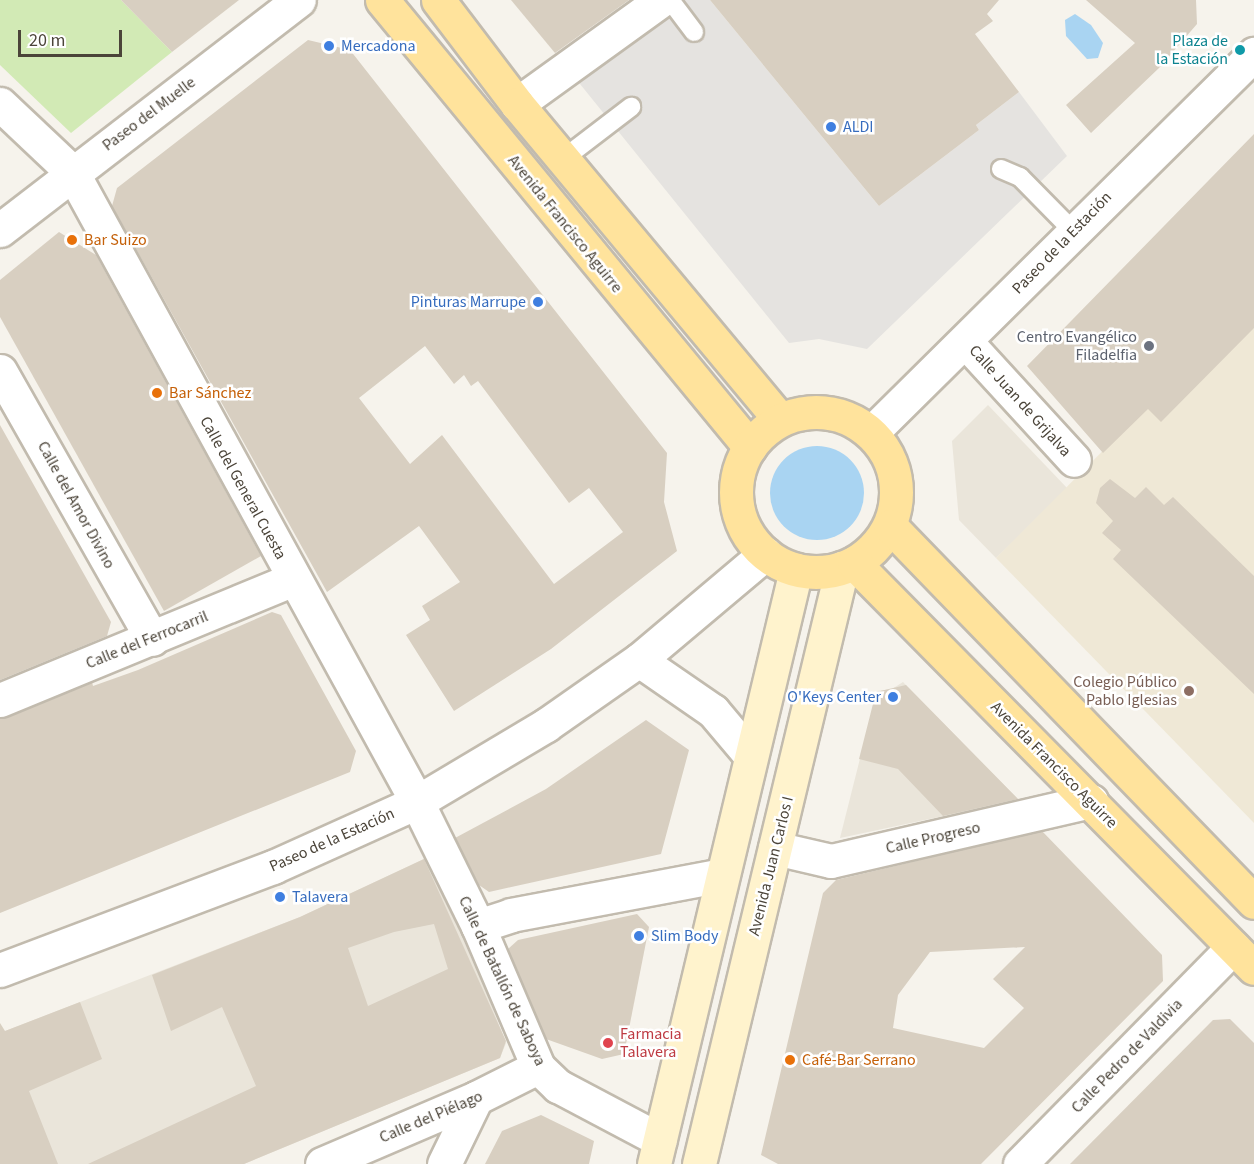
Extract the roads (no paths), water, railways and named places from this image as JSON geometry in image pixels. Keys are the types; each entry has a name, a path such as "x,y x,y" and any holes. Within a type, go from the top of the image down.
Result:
{"main road":[{"name":"Avenida Francisco Aguirre","path":"382,0 750,447"},
{"path":"438,0 517,104 780,420"},
{"path":"807,412 827,412 854,421 871,433 886,453 895,476 896,501 890,526 877,545 848,566 819,572 796,570 765,554 745,528 737,503 739,470 750,447 780,420 807,412"},
{"path":"890,526 1254,902"},
{"name":"Avenida Francisco Aguirre","path":"848,566 1091,801 1244,957"}],"street":[{"name":"Paseo del Muelle","path":"0,230 72,172 299,0"},
{"path":"517,104 661,0"},
{"name":"Paseo de la Estación","path":"871,433 1254,54"},
{"name":"Calle del General Cuesta","path":"0,104 72,172 417,802"},
{"name":"Calle Juan de Grijalva","path":"965,341 1074,460"},
{"name":"Calle del Amor Divino","path":"0,371 152,639"},
{"name":"Paseo de la Estación","path":"0,970 273,867 417,802 546,725 639,660 765,554"},
{"name":"Avenida Juan Carlos I","path":"707,1161 775,848 848,566"},
{"path":"657,1152 796,570"},
{"name":"Calle del Ferrocarril","path":"0,700 293,579"},
{"path":"639,660 713,711 750,755"},
{"name":"Calle Progreso","path":"775,848 831,861 1091,801"},
{"name":"Calle de Batallón de Saboya","path":"417,802 478,926 538,1067 558,1086 657,1152"},
{"path":"478,926 511,915 722,875"},
{"name":"Calle Pedro de Valdivia","path":"1020,1164 1244,957"},
{"name":"Calle del Piélago","path":"322,1164 476,1098 538,1067"},
{"path":"444,1164 476,1098"}],"lane":[{"path":"670,0 694,32"},
{"path":"563,159 631,107"},
{"path":"1001,170 1020,177 1074,232"}],"water":[{"path":"1075,14 1091,25 1103,43 1098,58 1087,59 1066,36 1065,20"},
{"path":"817,446 835,449 850,460 861,475 864,493 861,511 850,526 835,537 817,540 799,537 784,526 773,511 770,493 773,475 784,460 799,449"}],"place":[{"name":"Mercadona","path":"329,46"},
{"name":"Plaza de la Estación","path":"1240,50"},
{"name":"ALDI","path":"831,127"},
{"name":"Bar Suizo","path":"72,240"},
{"name":"Pinturas Marrupe","path":"538,302"},
{"name":"Centro Evangélico Filadelfia","path":"1149,346"},
{"name":"Bar Sánchez","path":"157,393"},
{"name":"Colegio Público Pablo Iglesias","path":"1189,691"},
{"name":"O'Keys Center","path":"893,697"},
{"name":"Talavera","path":"280,897"},
{"name":"Slim Body","path":"639,936"},
{"name":"Farmacia Talavera","path":"608,1043"},
{"name":"Café-Bar Serrano","path":"790,1060"}]}
